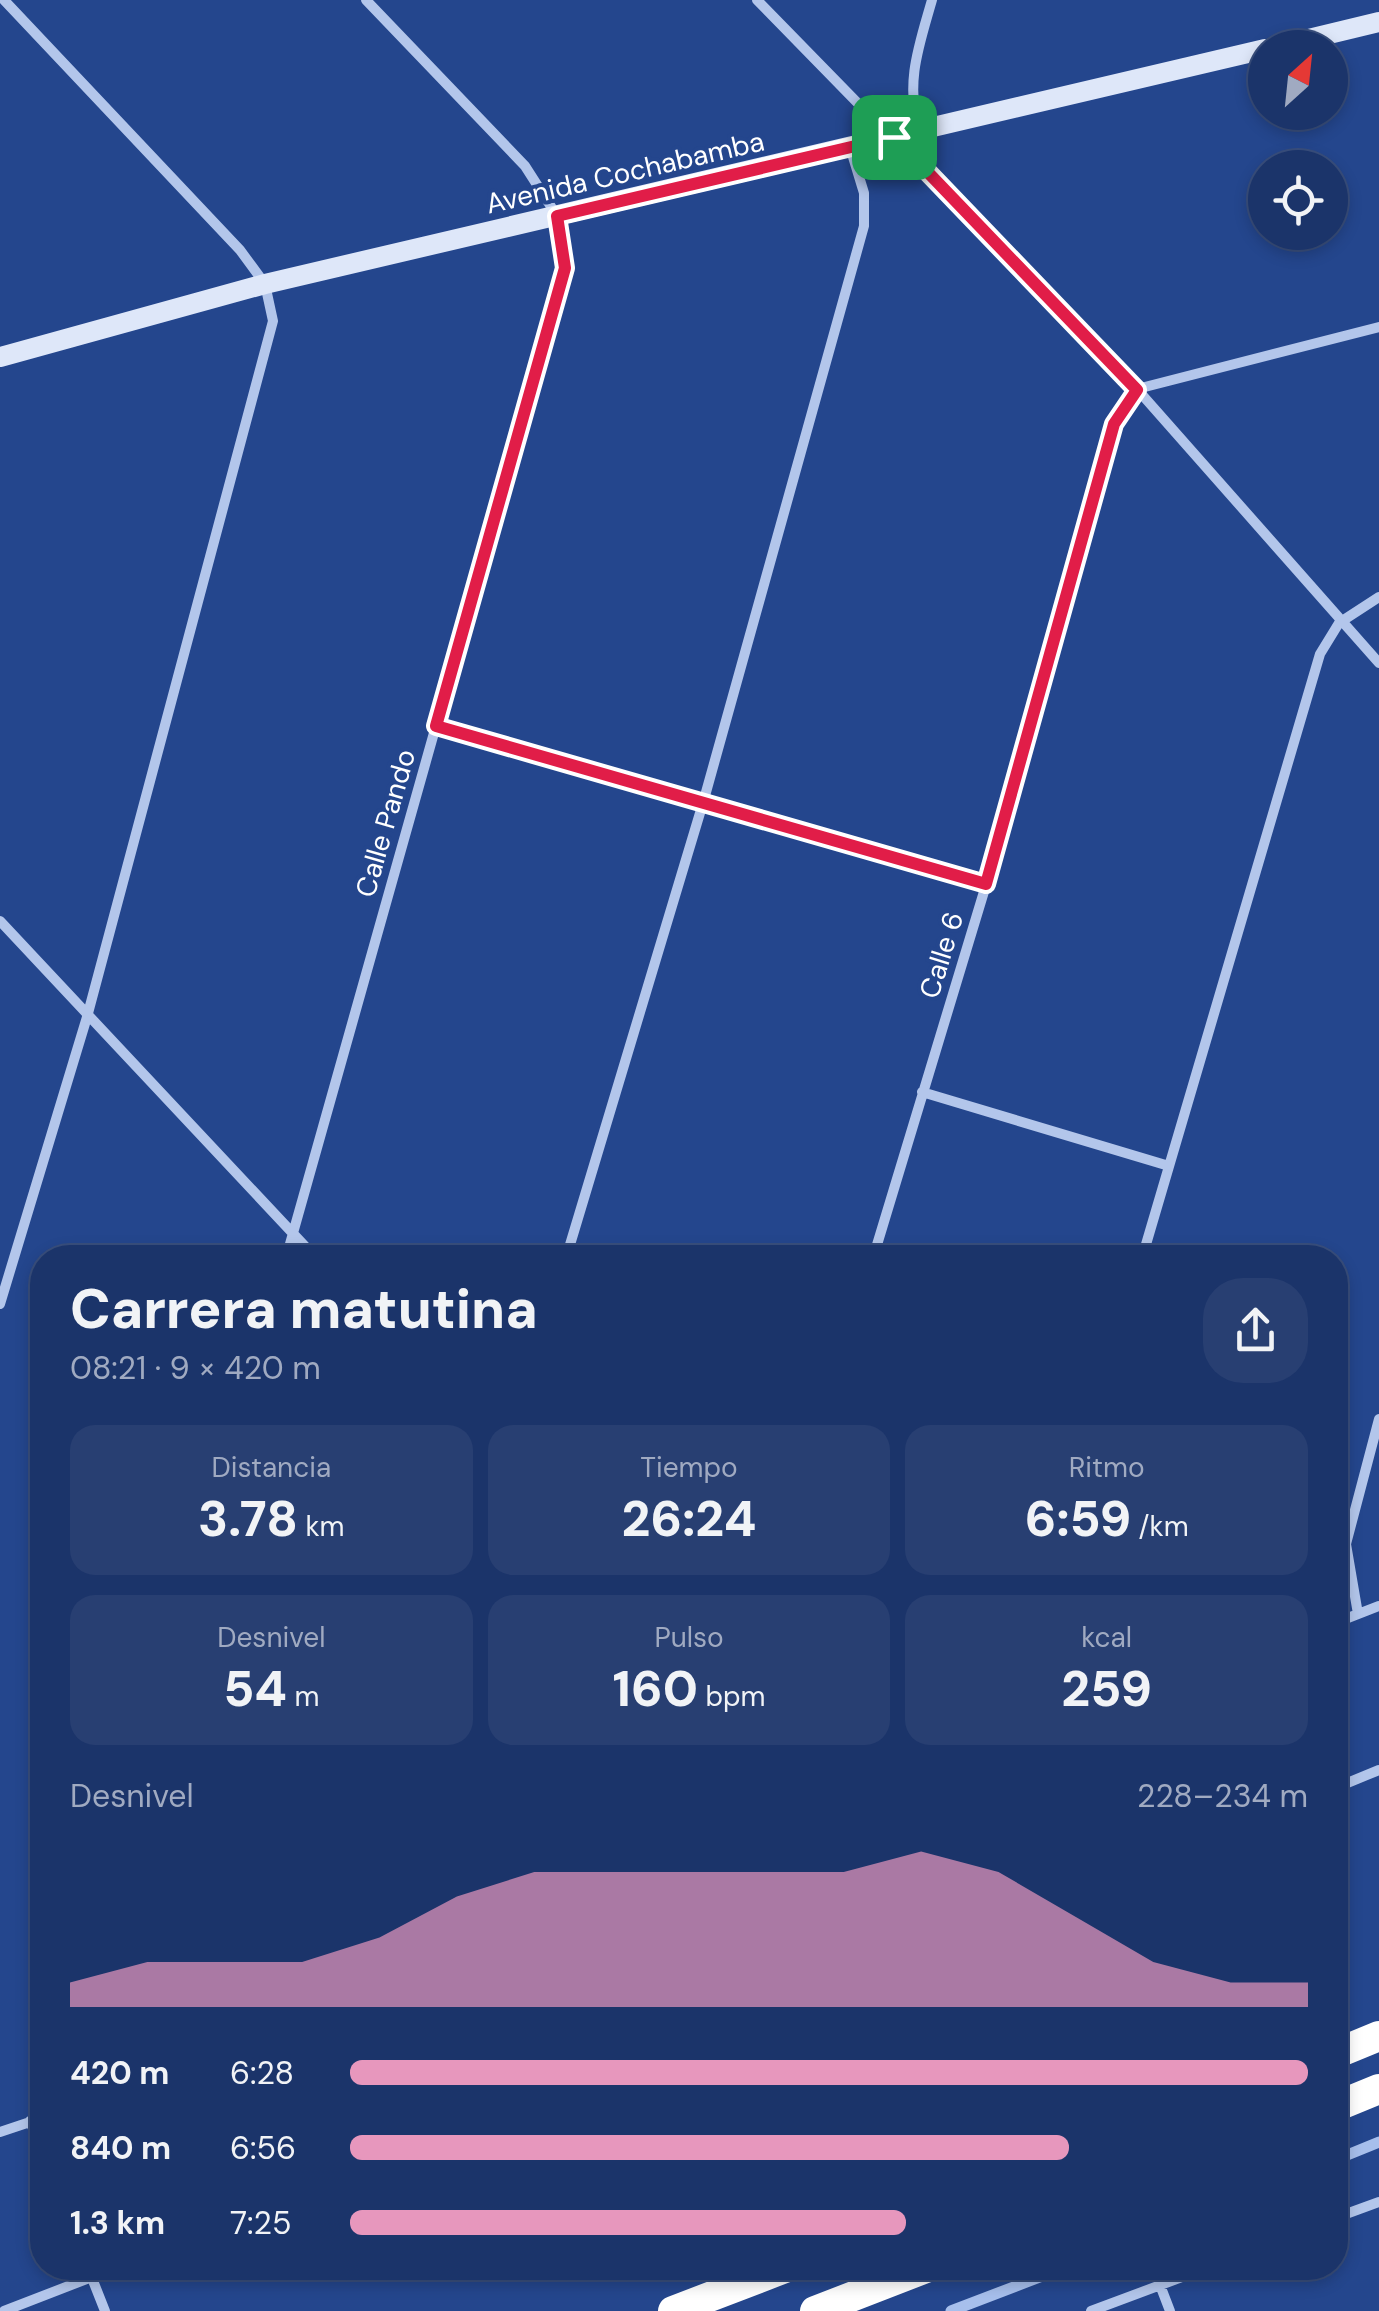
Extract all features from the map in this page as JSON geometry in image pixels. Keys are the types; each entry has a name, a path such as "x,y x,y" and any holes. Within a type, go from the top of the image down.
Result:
{"highway":[{"path":"1348,2049 1379,2036"},
{"path":"1348,2102 1379,2090"},
{"path":"674,2311 754,2280"},
{"path":"815,2311 895,2280"}],"street":[{"path":"0,1304 87,1017 272,320 266,284 240,250 4,0"},
{"name":"Calle Pando","path":"290,1245 565,268 557,216 525,166 366,0"},
{"path":"756,0 1137,390 1340,623 1379,662"},
{"path":"919,131 910,101 910,76 932,0"},
{"name":"Avenida Cochabamba","path":"1345,30 1379,22"},
{"name":"Avenida Cochabamba","path":"0,357 266,284 1248,53"},
{"path":"570,1245 703,803 864,226 864,193 850,147"},
{"path":"1137,390 1379,327"},
{"name":"Calle 6","path":"876,1245 986,884 1114,424 1137,390"},
{"path":"1146,1245 1320,654 1340,623 1379,597"},
{"path":"0,921 304,1245"},
{"path":"922,1092 1169,1166"},
{"path":"1348,1536 1379,1419"},
{"path":"1348,1556 1358,1614"},
{"path":"1348,1618 1379,1606"},
{"path":"1348,1783 1379,1770"},
{"path":"0,2132 30,2121"},
{"path":"1348,2213 1379,2202"},
{"path":"4,2311 72,2280"},
{"path":"93,2280 105,2311"},
{"path":"1092,2311 1174,2280"},
{"path":"1160,2285 1170,2311"}],"lane":[{"path":"436,726 986,884"}],"waterway":[{"path":"1348,2155 1379,2142"},
{"path":"951,2311 1032,2280"}],"route":[{"path":"894,137 1137,390 1114,424 986,884 436,726 565,268 557,216 894,137"}]}
